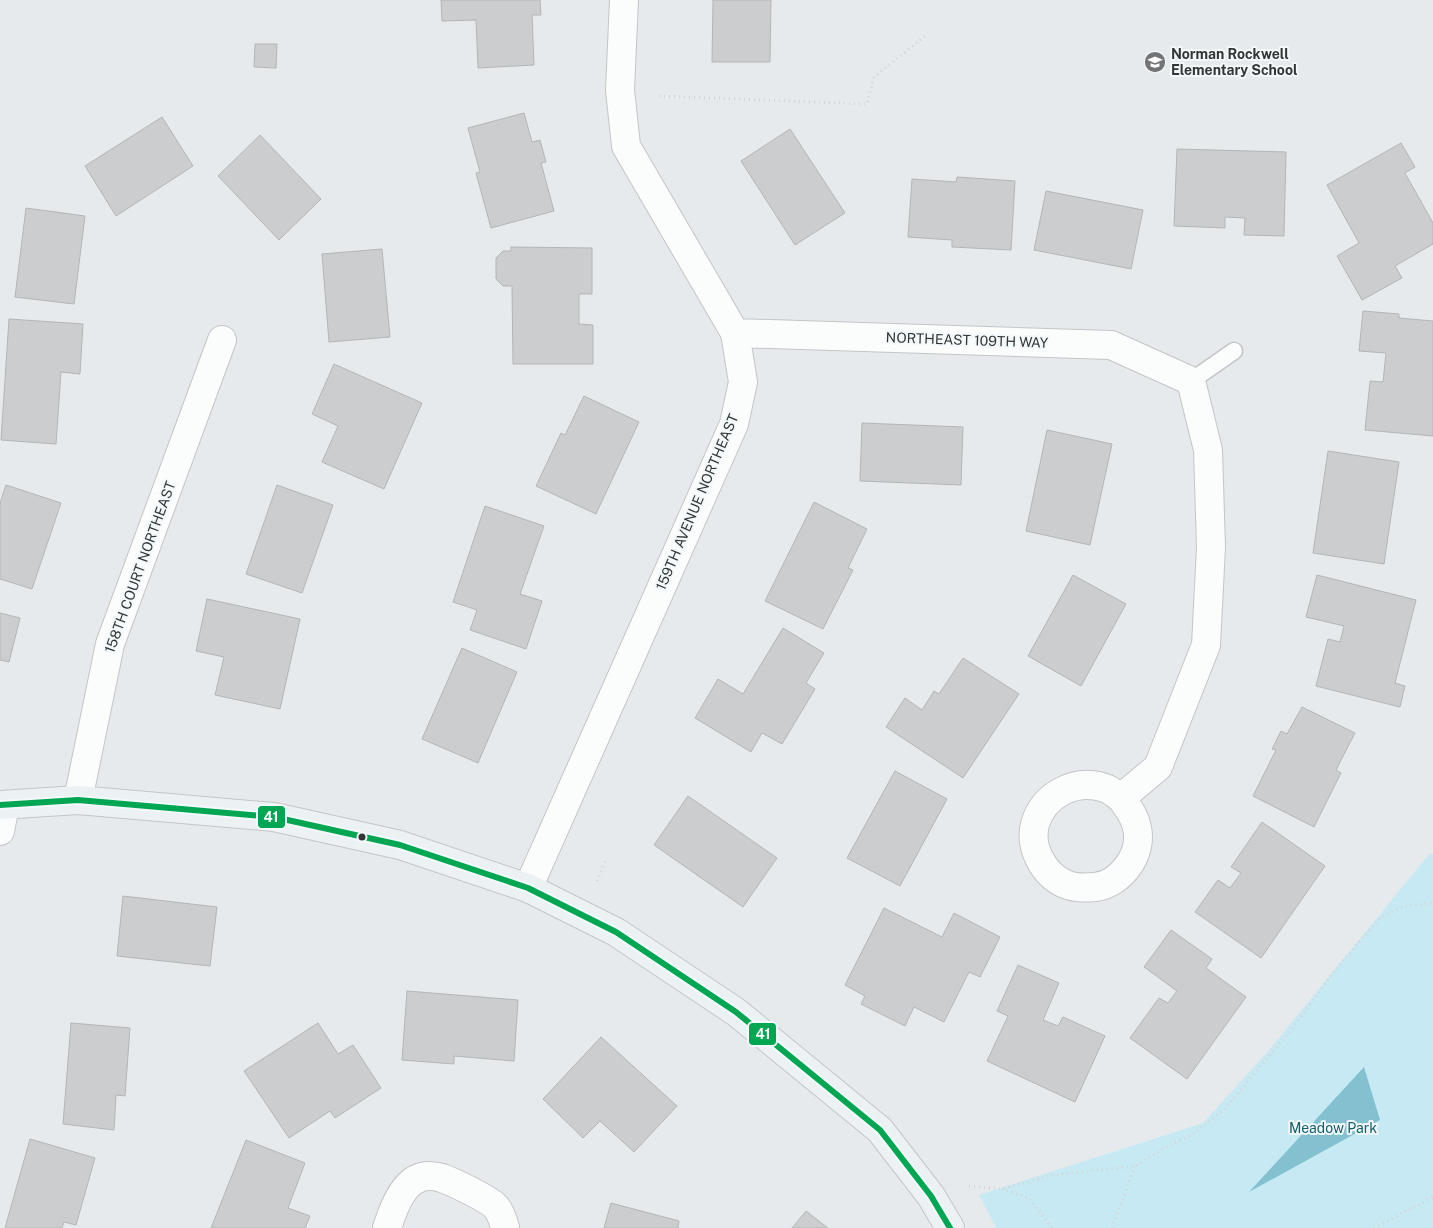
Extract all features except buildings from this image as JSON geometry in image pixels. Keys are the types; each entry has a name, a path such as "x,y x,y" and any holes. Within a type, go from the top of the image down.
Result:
{"street":[{"name":"159TH AVENUE NORTHEAST","path":"528,888 734,424 743,382 735,333 626,146 620,90 624,0"},
{"name":"NORTHEAST 109TH WAY","path":"735,333 1111,345 1191,381"},
{"name":"158TH COURT NORTHEAST","path":"78,800 110,644 222,340"},
{"path":"1121,798 1158,767 1206,645 1211,548 1208,450 1191,381"},
{"path":"2,814 78,800 274,817 400,845 528,888 616,932 736,1012 880,1130 931,1196 950,1228"},
{"path":"387,1228 391,1214 407,1186 418,1178 430,1176 442,1178 488,1201 502,1216 505,1228"}],"lane":[{"path":"1191,381 1234,351"}],"path":[{"path":"659,96 867,104 874,77 925,36"},
{"path":"597,882 606,860"},
{"path":"1002,1190 1053,1175 1135,1166 1168,1146 1193,1134 1224,1110 1290,1031 1339,965 1381,917 1404,906 1433,902"},
{"path":"1112,1228 1135,1166"},
{"path":"970,1186 1002,1190 1029,1198 1052,1228"},
{"path":"1374,1228 1433,1198"}],"green space":[{"name":"Meadow Park","path":"1430,853 1433,855 1433,1228 996,1228 979,1195 1203,1123 1264,1056"}],"water":[{"path":"1364,1067 1380,1120 1249,1192"}],"transit line":[{"name":"41","path":"0,805 78,800 274,817 400,845 528,888 616,932 736,1012 880,1130 931,1196 950,1228"}],"place":[{"name":"Norman Rockwell Elementary School","path":"1155,62"}]}
